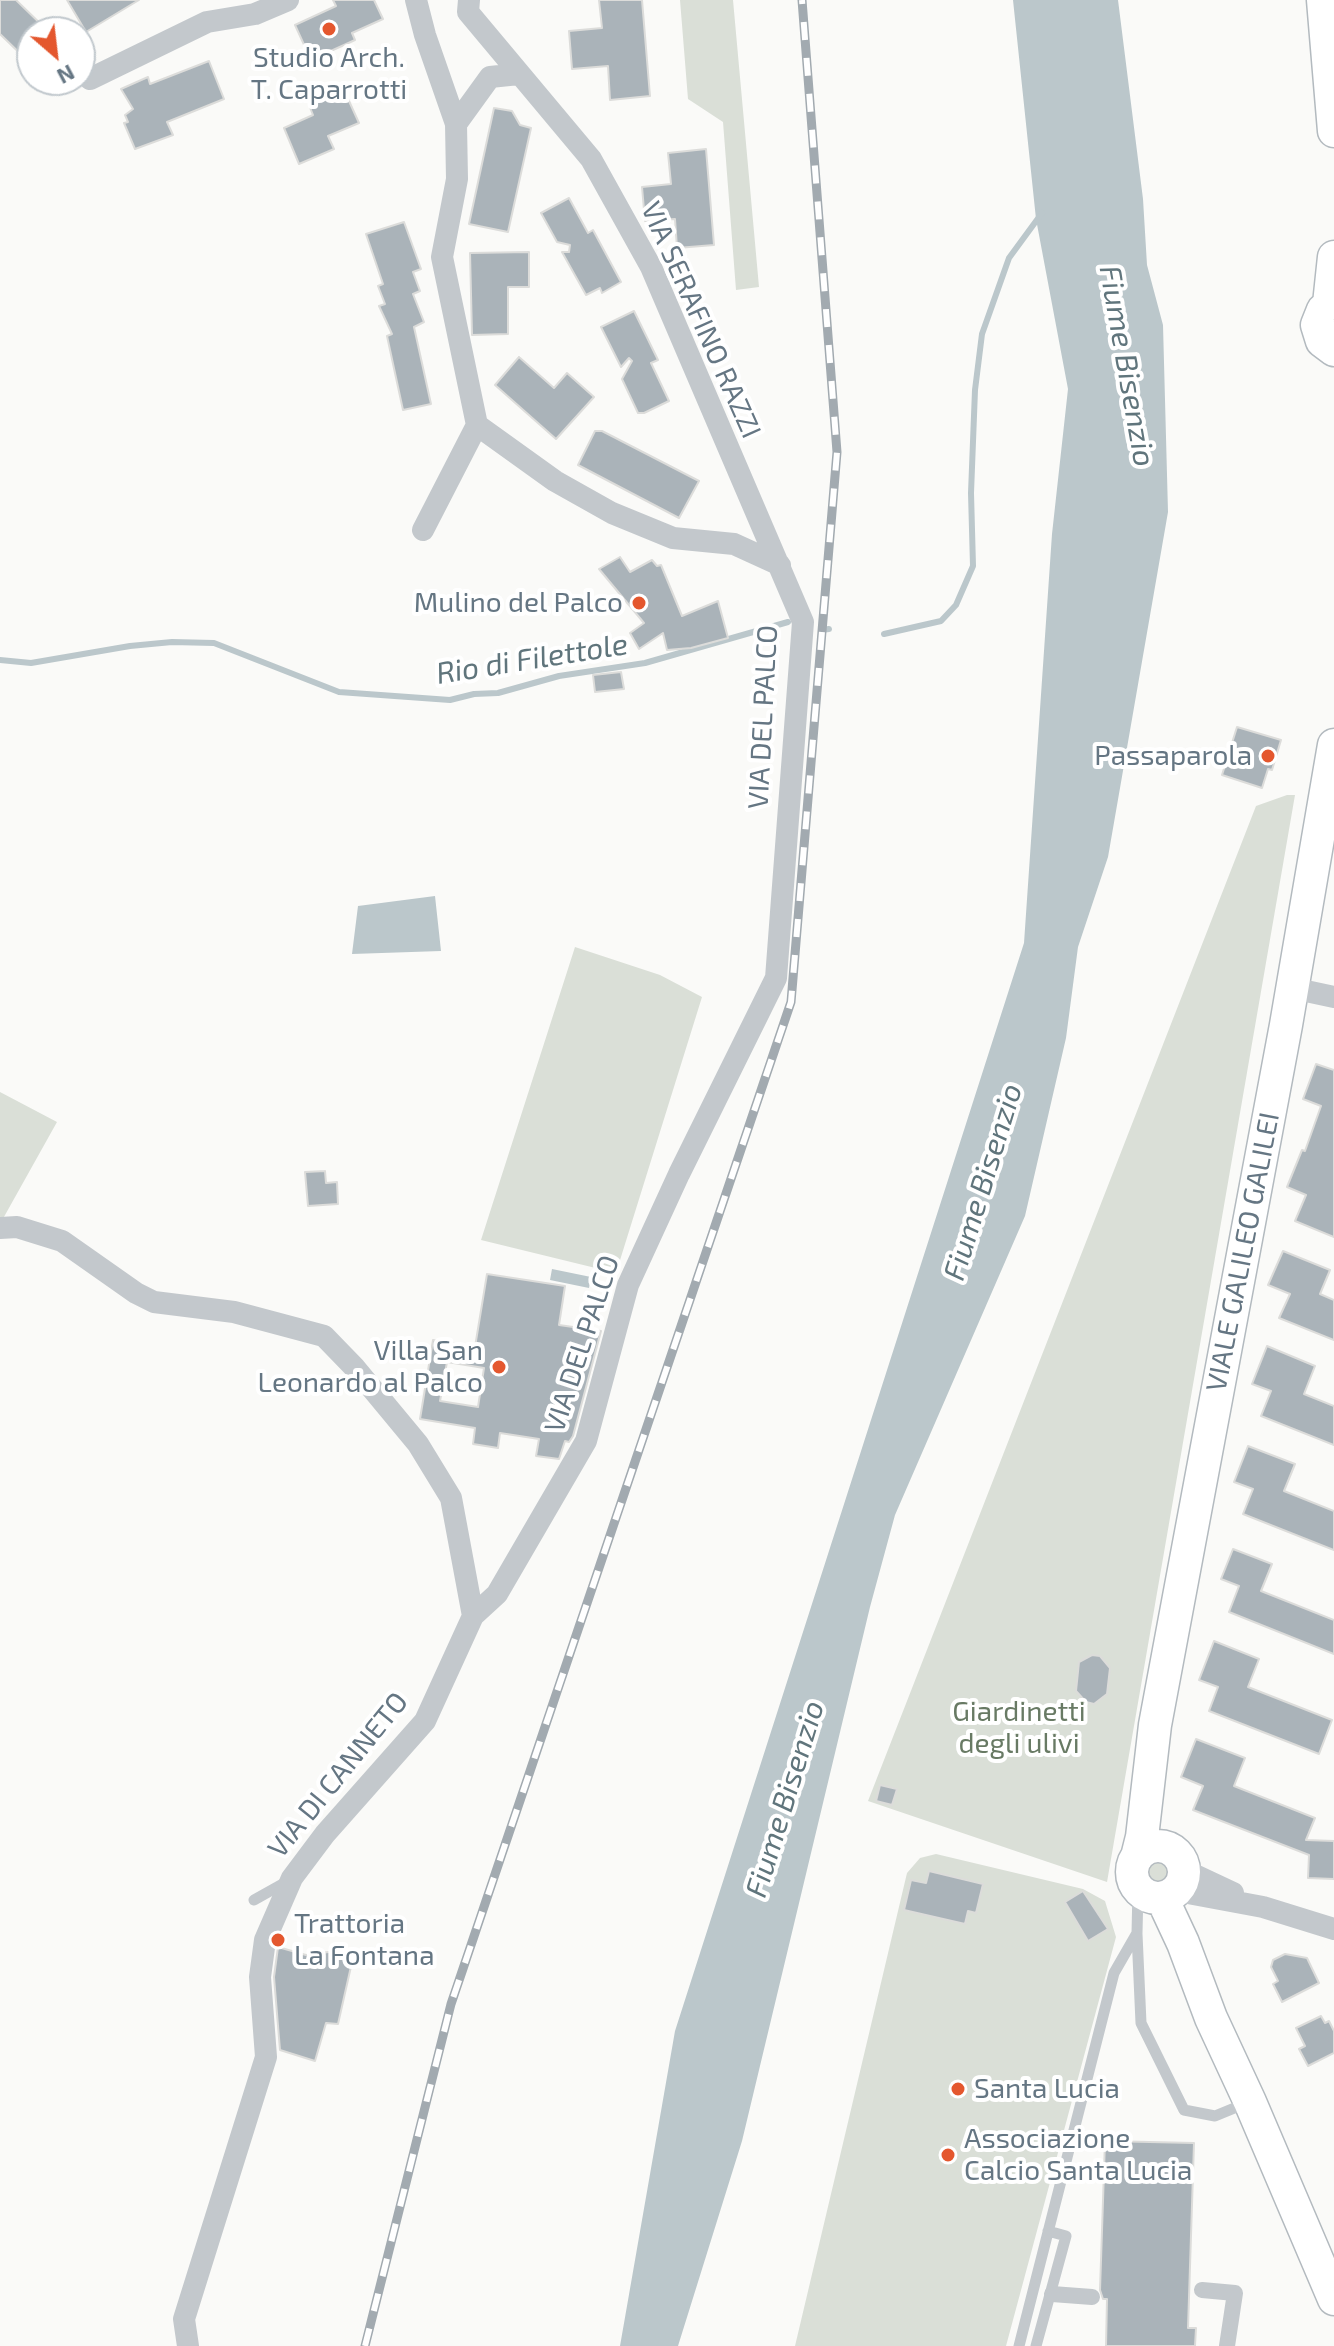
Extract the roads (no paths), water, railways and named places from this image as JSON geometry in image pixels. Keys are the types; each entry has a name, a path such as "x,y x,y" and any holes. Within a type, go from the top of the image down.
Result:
{"main road":[{"path":"1323,0 1334,131"},
{"path":"1332,354 1318,333 1317,325 1323,310 1332,303 1334,257"},
{"name":"VIALE GALILEO GALILEI","path":"1162,1882 1163,1847 1148,1848 1137,1857 1150,1760 1334,745"},
{"name":"VIALE GALILEO GALILEI","path":"1150,1760 1162,1832 1165,1949 1211,2018 1334,2299"}],"street":[{"path":"96,76 207,22 255,14 288,0"},
{"path":"416,0 456,124 457,179 442,257 477,425 423,530"},
{"name":"VIA SERAFINO RAZZI","path":"469,0 468,12 591,159 651,267 761,530 780,565"},
{"path":"456,124 490,77 519,74"},
{"path":"477,425 555,481 612,513 673,538 734,544 780,565"},
{"path":"734,544 761,530"},
{"name":"VIA DEL PALCO","path":"473,1616 497,1594 586,1441 628,1285 776,978 803,622 780,565"},
{"path":"1292,988 1334,997"},
{"path":"0,1228 17,1227 62,1241 136,1293 154,1302 234,1312 324,1336 418,1444 451,1498 473,1616"},
{"name":"VIA DI CANNETO","path":"188,2346 184,2319 266,2057 260,1977 265,1940 292,1878 325,1834 425,1721 473,1616"},
{"path":"1162,1882 1263,1907 1334,1929"},
{"path":"1202,2290 1235,2293 1227,2346"},
{"path":"1052,2294 1092,2297"}],"lane":[{"path":"254,1900 292,1878"},
{"path":"1019,2346 1114,1973 1162,1882"},
{"path":"1137,1933 1141,2023 1184,2110 1215,2116 1250,2102"},
{"path":"1036,2346 1066,2236 1048,2231"}],"water":[{"name":"Fiume Bisenzio","path":"1013,0 1118,0 1143,199 1147,265 1163,325 1168,512 1108,857 1078,947 1066,1038 1025,1216 895,1515 870,1607 742,2141 678,2346 620,2346 675,2031 1024,943 1052,534 1068,389 1036,219"},
{"path":"435,896 441,951 352,954 358,906"},
{"path":"552,1269 591,1277 589,1288 550,1280"}],"waterway":[{"name":"Rio di Filettole","path":"884,634 941,621 956,605 973,566 971,493 975,390 982,334 1009,258 1042,213"},
{"name":"Rio di Filettole","path":"0,660 31,663 130,646 172,642 214,643 339,692 450,700 474,694 498,693 559,676 645,663 788,622"},
{"name":"Rio di Filettole","path":"821,630 829,629"}],"railway":[{"path":"365,2346 451,2004 791,1002 837,452 802,0"}],"place":[{"name":"Studio Arch. T. Caparrotti","path":"329,29"},
{"name":"Mulino del Palco","path":"639,603"},
{"name":"Passaparola","path":"1268,756"},
{"name":"Villa San Leonardo al Palco","path":"499,1367"},
{"name":"Trattoria La Fontana","path":"278,1940"},
{"name":"Santa Lucia","path":"958,2089"},
{"name":"Associazione Calcio Santa Lucia","path":"948,2155"}],"park label":[{"name":"Giardinetti degli ulivi","path":"1019,1728"}]}
